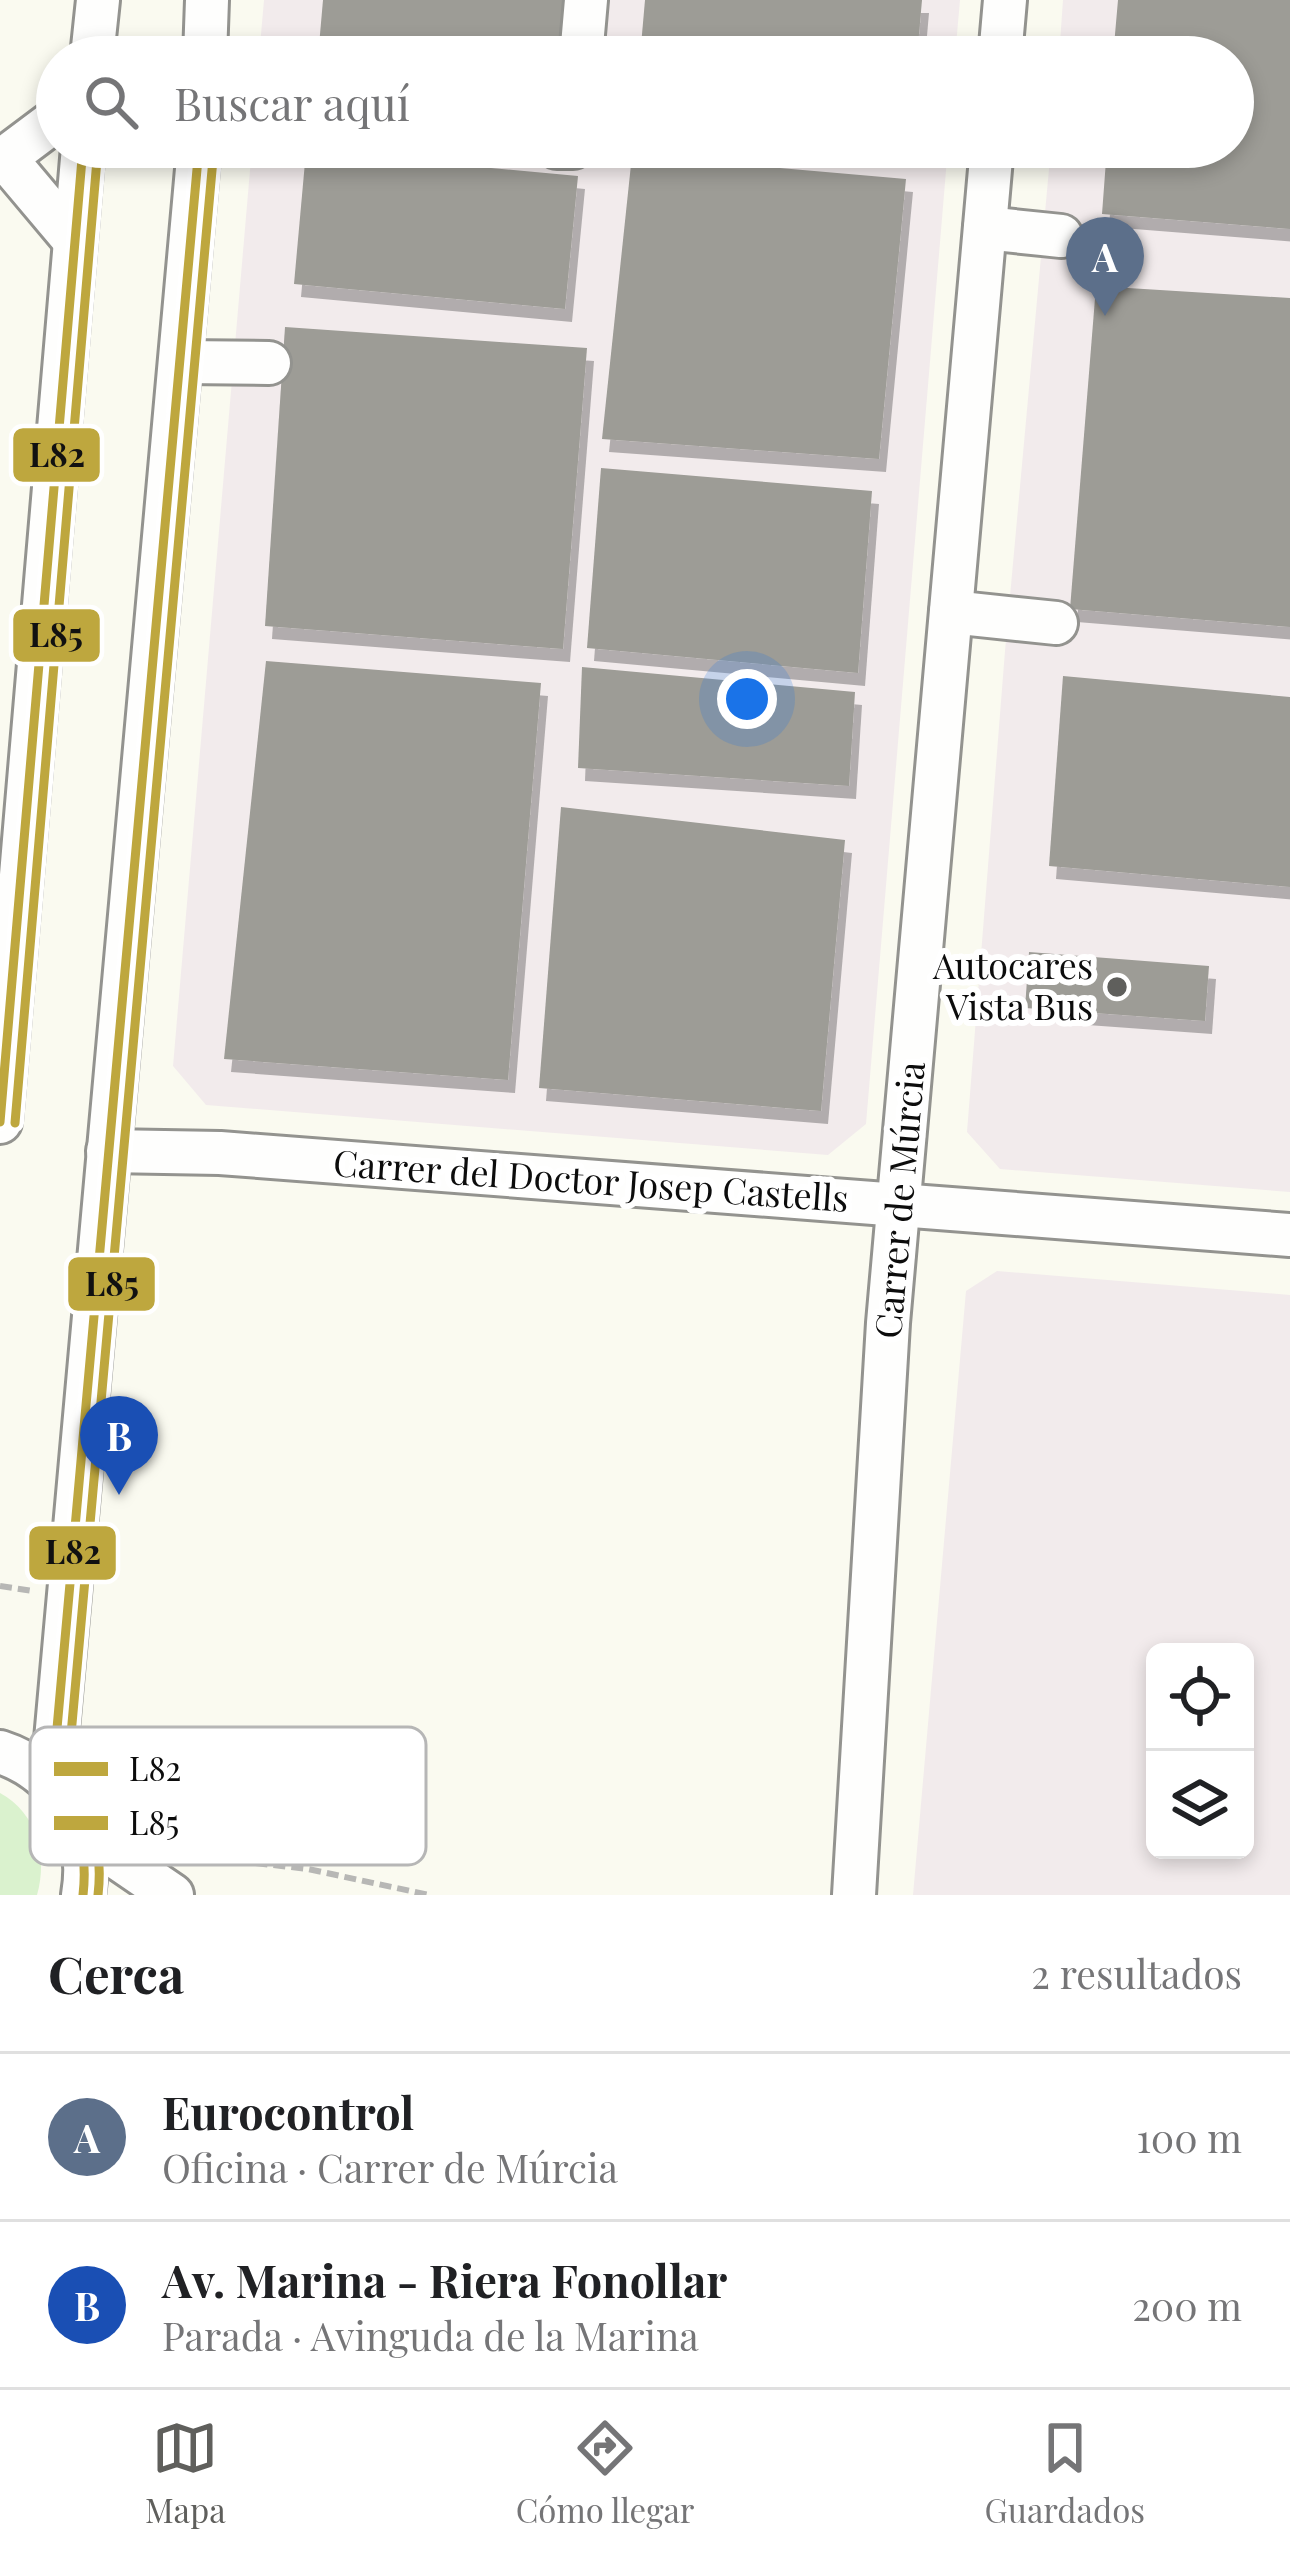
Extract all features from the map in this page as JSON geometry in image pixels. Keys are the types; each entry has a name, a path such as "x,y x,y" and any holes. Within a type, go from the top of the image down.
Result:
{"street":[{"path":"94,36 98,0"},
{"path":"206,36 207,0"},
{"path":"583,36 586,0"},
{"path":"1002,36 1005,0"},
{"path":"36,134 3,158 74,240"},
{"path":"0,1122 11,871 81,168"},
{"path":"57,1727 197,168"},
{"name":"Carrer de Múrcia","path":"854,1895 899,1204 990,168"},
{"path":"985,228 1061,236"},
{"path":"182,362 269,363"},
{"path":"951,612 1056,623"},
{"name":"Carrer del Doctor Josep Castells","path":"108,1151 220,1153 1290,1234"},
{"path":"0,1752 30,1766"},
{"path":"83,1895 86,1865"}],"path":[{"path":"176,1875 308,1869 429,1895"}],"shaded area":[{"path":"264,0 960,0 957,36 261,36"},
{"path":"1063,0 1290,0 1290,1192 1000,1169 967,1132 1049,168 1254,168 1254,36 1060,36"},
{"path":"250,168 946,168 866,1124 828,1155 206,1105 173,1066"},
{"path":"997,1271 1290,1295 1290,1895 913,1895 966,1291"}],"green space":[{"path":"0,1793 30,1822 30,1865 41,1865 37,1895 0,1895"}],"building":[{"path":"323,0 566,0 562,36 320,36"},
{"path":"645,0 922,0 919,36 642,36"},
{"path":"1118,0 1290,0 1290,229 1102,214 1105,168 1254,168 1254,36 1115,36"},
{"path":"304,168 491,168 578,176 565,309 294,284"},
{"path":"631,168 780,168 906,179 879,459 602,439"},
{"path":"1096,286 1290,298 1290,627 1070,609"},
{"path":"285,327 587,348 563,649 265,626"},
{"path":"601,468 872,491 858,673 587,648"},
{"path":"266,661 541,683 508,1080 224,1059"},
{"path":"582,667 855,692 849,786 578,768"},
{"path":"1063,676 1290,697 1290,887 1049,866"},
{"path":"561,807 845,840 821,1111 539,1088"},
{"name":"Autocares Vista Bus","path":"1029,952 1209,966 1205,1021 1025,1008"}],"transit line":[{"name":"L82","path":"0,1122 81,168"},
{"name":"L85","path":"15,1123 96,168"},
{"name":"L82","path":"57,1727 197,168"},
{"name":"L85","path":"72,1727 212,168"},
{"name":"L82","path":"83,1895 84,1865"},
{"name":"L85","path":"98,1895 99,1865"}],"place":[{"name":"Eurocontrol","path":"1105,316"},
{"name":"Autocares Vista Bus","path":"1117,987"},
{"name":"Av. Marina - Riera Fonollar","path":"119,1495"}]}
